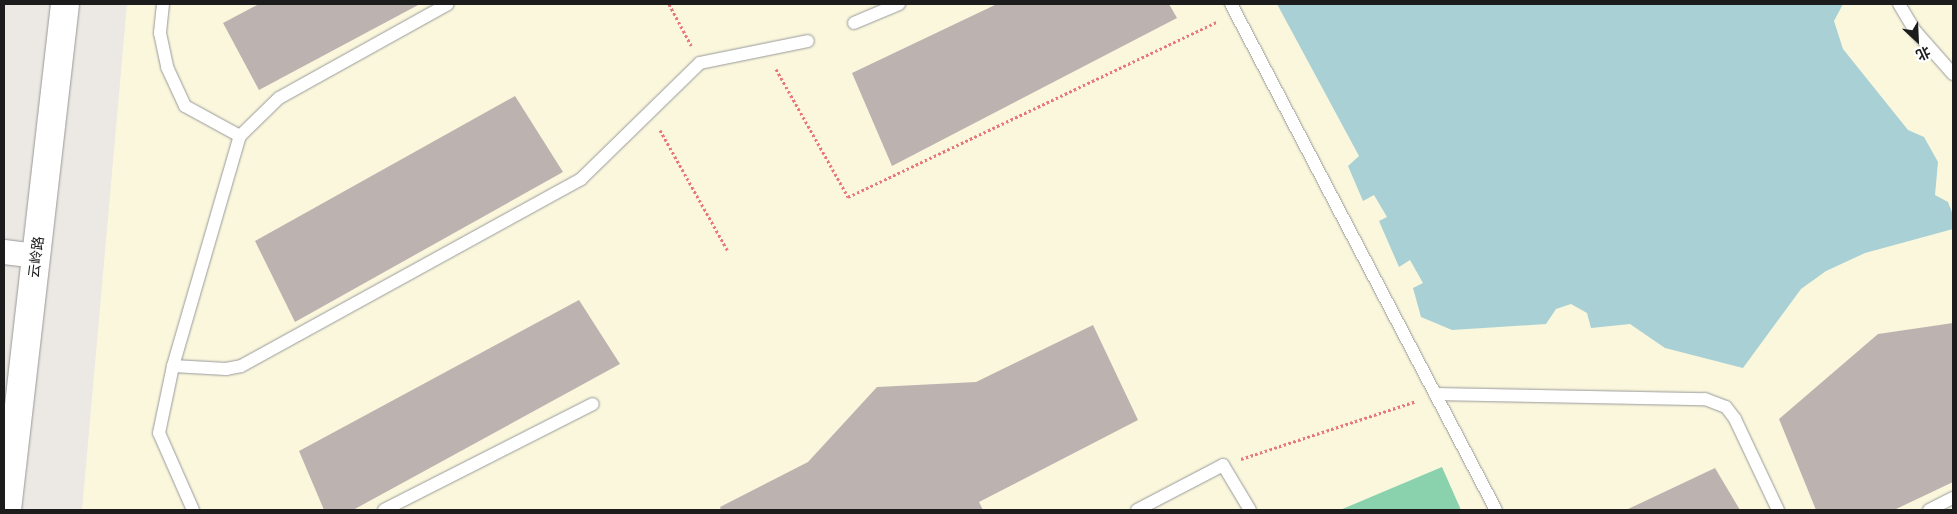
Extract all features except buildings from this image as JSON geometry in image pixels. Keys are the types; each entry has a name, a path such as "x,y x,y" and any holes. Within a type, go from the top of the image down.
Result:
{"street":[{"name":"云岭路","path":"7,510 65,4"},
{"path":"4,252 36,256"}],"lane":[{"path":"163,4 160,33 167,67 185,106 240,136"},
{"path":"193,510 159,433 173,366 240,136 279,98 448,4"},
{"path":"854,22 900,4"},
{"path":"1899,4 1916,32 1953,74"},
{"path":"1233,8 1496,510"},
{"path":"173,366 226,369 241,366 581,178 700,63 808,41"},
{"path":"1435,394 1705,399 1726,407 1735,419 1778,510"},
{"path":"384,510 592,404"},
{"path":"1137,510 1223,465 1250,510"},
{"path":"1929,510 1953,498"}],"path":[{"path":"668,4 700,63"},
{"path":"766,49 848,198 1233,8"},
{"path":"650,112 728,251"},
{"path":"1223,465 1435,394"}],"shaded area":[{"path":"127,4 1953,4 1953,510 82,510"}],"green space":[{"path":"1442,467 1461,510 1340,510"}],"water":[{"path":"1277,4 1843,4 1834,21 1843,49 1908,130 1924,137 1938,162 1935,195 1948,202 1953,215 1953,229 1865,253 1826,271 1801,289 1743,368 1665,348 1630,324 1591,328 1587,313 1571,304 1556,309 1546,324 1452,330 1421,317 1413,288 1423,283 1410,260 1399,267 1379,221 1387,217 1374,195 1363,201 1348,166 1359,156"}]}
